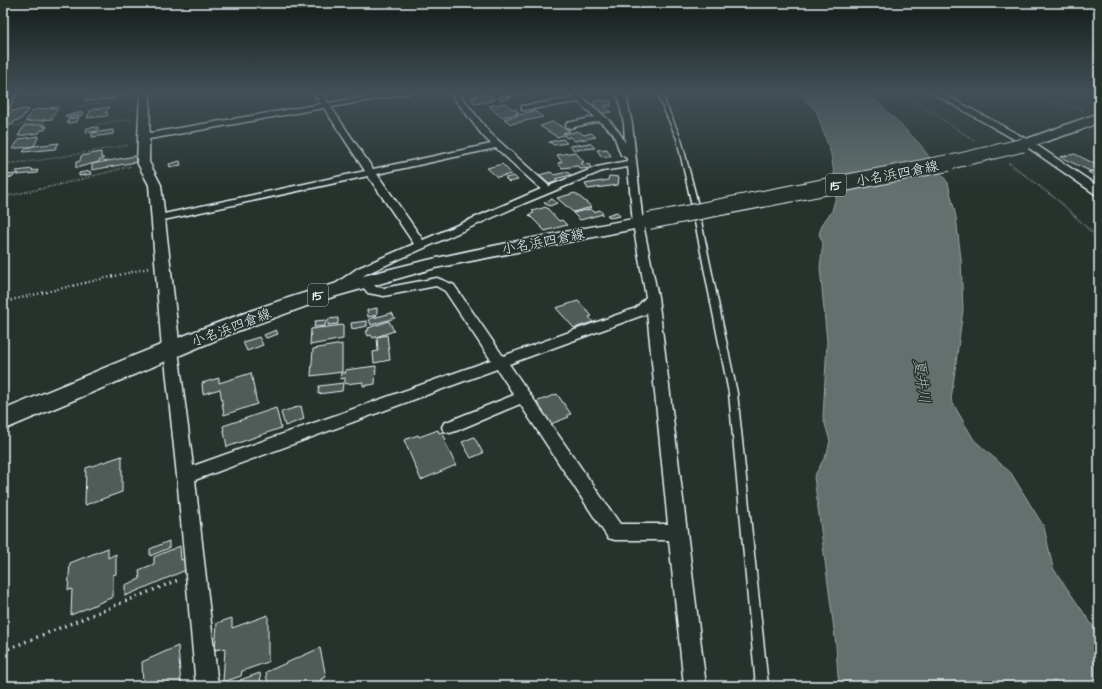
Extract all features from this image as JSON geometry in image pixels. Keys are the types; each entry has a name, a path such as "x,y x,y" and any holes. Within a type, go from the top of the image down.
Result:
{"main road":[{"name":"小名浜四倉線","path":"3,420 171,350 268,312 364,281 434,263 960,161 1026,144 1081,123"}],"street":[{"path":"144,123 143,162 155,185 207,686"},
{"path":"143,140 234,123"},
{"path":"338,123 421,246"},
{"path":"477,123 483,132 548,190"},
{"path":"570,125 578,123"},
{"path":"606,123 617,133 626,155 632,160"},
{"path":"628,123 632,160 643,222 696,686"},
{"path":"989,123 1026,144 1099,192"},
{"path":"159,218 497,145"},
{"path":"335,290 362,272 548,190 600,169 632,160"},
{"path":"364,281 372,290 384,292 437,282 450,288 615,532 678,532"},
{"path":"186,476 641,311 652,297"},
{"path":"450,427 523,397"}],"lane":[{"path":"672,123 679,139 693,197 733,393 762,686"}],"path":[{"path":"3,127 35,123"},
{"path":"98,124 104,123"},
{"path":"949,123 977,142"},
{"path":"3,164 42,160 143,140"},
{"path":"3,197 58,185 143,162"},
{"path":"1007,162 1060,202 1099,239"},
{"path":"3,302 164,265"},
{"path":"3,652 195,573"}],"water":[{"name":"夏井川","path":"820,123 899,123 919,143 948,183 956,217 961,259 963,310 951,400 974,440 1011,473 1044,527 1053,568 1099,635 1099,686 841,686 838,677 836,645 814,477 827,453 830,441 823,417 827,342 820,267 823,243 819,234 823,223 832,211 837,193 831,154"}],"building":[{"path":"3,123 14,123 13,124 3,126"},
{"path":"555,123 570,131 563,133 565,134 578,131 584,135 591,133 596,137 575,141 570,137 567,138 563,135 557,137 540,126"},
{"path":"45,124 43,127 47,126 45,130 41,130 39,133 18,136 24,126"},
{"path":"98,127 97,131 86,133 87,128"},
{"path":"113,130 113,134 92,137 92,133"},
{"path":"39,136 34,146 12,149 20,139"},
{"path":"563,139 567,143 554,145 549,142"},
{"path":"59,143 55,149 23,152 26,148 34,146"},
{"path":"590,143 595,148 574,150 570,146"},
{"path":"607,149 611,156 602,157 597,150"},
{"path":"101,152 101,158 103,157 103,160 76,168 76,162 80,161 81,156"},
{"path":"575,152 584,162 581,163 583,165 589,164 591,168 580,169 578,166 562,168 558,163 562,162 557,155"},
{"path":"1075,154 1099,166 1099,170 1090,171 1060,157"},
{"path":"135,156 136,162 92,170 92,164"},
{"path":"180,161 181,165 170,167 169,164"},
{"path":"502,164 512,174 497,177 487,168"},
{"path":"33,169 32,171 38,170 37,173 16,174 16,171"},
{"path":"90,171 91,174 79,176 79,173"},
{"path":"1099,171 1099,178 1088,172"},
{"path":"7,172 6,175 15,174 13,177 3,178 3,173"},
{"path":"551,172 554,175 567,172 571,175 555,179 558,181 549,184 539,175"},
{"path":"514,176 518,180 509,182 505,178"},
{"path":"609,176 619,177 618,185 588,189 585,184 608,180"},
{"path":"575,193 592,207 573,212 557,198"},
{"path":"552,199 557,203 550,206 544,203"},
{"path":"546,207 559,221 562,220 567,225 545,231 529,215 534,213 532,211"},
{"path":"591,209 594,212 600,210 603,214 580,220 573,213"},
{"path":"617,212 620,216 610,218 607,215"},
{"path":"578,301 592,316 589,317 593,322 574,328 556,308"},
{"path":"377,308 377,315 368,317 367,310"},
{"path":"392,313 395,318 371,325 369,319"},
{"path":"338,318 338,324 328,325 328,319"},
{"path":"326,320 325,326 314,327 315,321"},
{"path":"367,321 367,326 352,329 351,323"},
{"path":"389,321 394,331 373,338 371,335 368,336 366,331 369,330 368,328"},
{"path":"343,325 343,339 310,345 311,329"},
{"path":"276,330 278,334 266,338 264,335"},
{"path":"387,335 390,360 374,363 373,352 378,351 377,337"},
{"path":"259,337 263,345 247,351 243,342"},
{"path":"342,344 342,372 311,376 313,349"},
{"path":"376,366 375,384 363,386 363,382 345,384 345,378 340,379 341,373 346,373 345,370"},
{"path":"251,373 257,404 224,415 220,389 203,394 202,383 219,378 219,383"},
{"path":"343,383 342,391 318,394 319,386"},
{"path":"557,394 571,414 567,415 569,417 548,425 533,403"},
{"path":"301,406 304,419 285,426 281,412"},
{"path":"276,408 281,428 227,447 223,426"},
{"path":"438,430 439,433 442,432 446,440 444,441 456,465 421,480 404,440 418,435 419,437"},
{"path":"474,437 483,453 471,458 462,442"},
{"path":"122,456 122,492 85,505 86,468"},
{"path":"169,541 169,548 150,556 150,549"},
{"path":"180,546 181,560 185,559 186,570 125,596 125,585 140,579 139,570 154,564 154,557"},
{"path":"108,548 108,558 116,554 116,574 113,575 113,597 71,615 72,589 68,590 70,563"},
{"path":"268,615 268,662 242,671 241,676 223,682 225,648 215,650 217,623 232,618 232,628"},
{"path":"178,646 181,686 143,686 142,662"},
{"path":"320,648 326,677 321,679 321,686 268,686 266,672"},
{"path":"260,673 261,686 239,686 240,680"}]}
